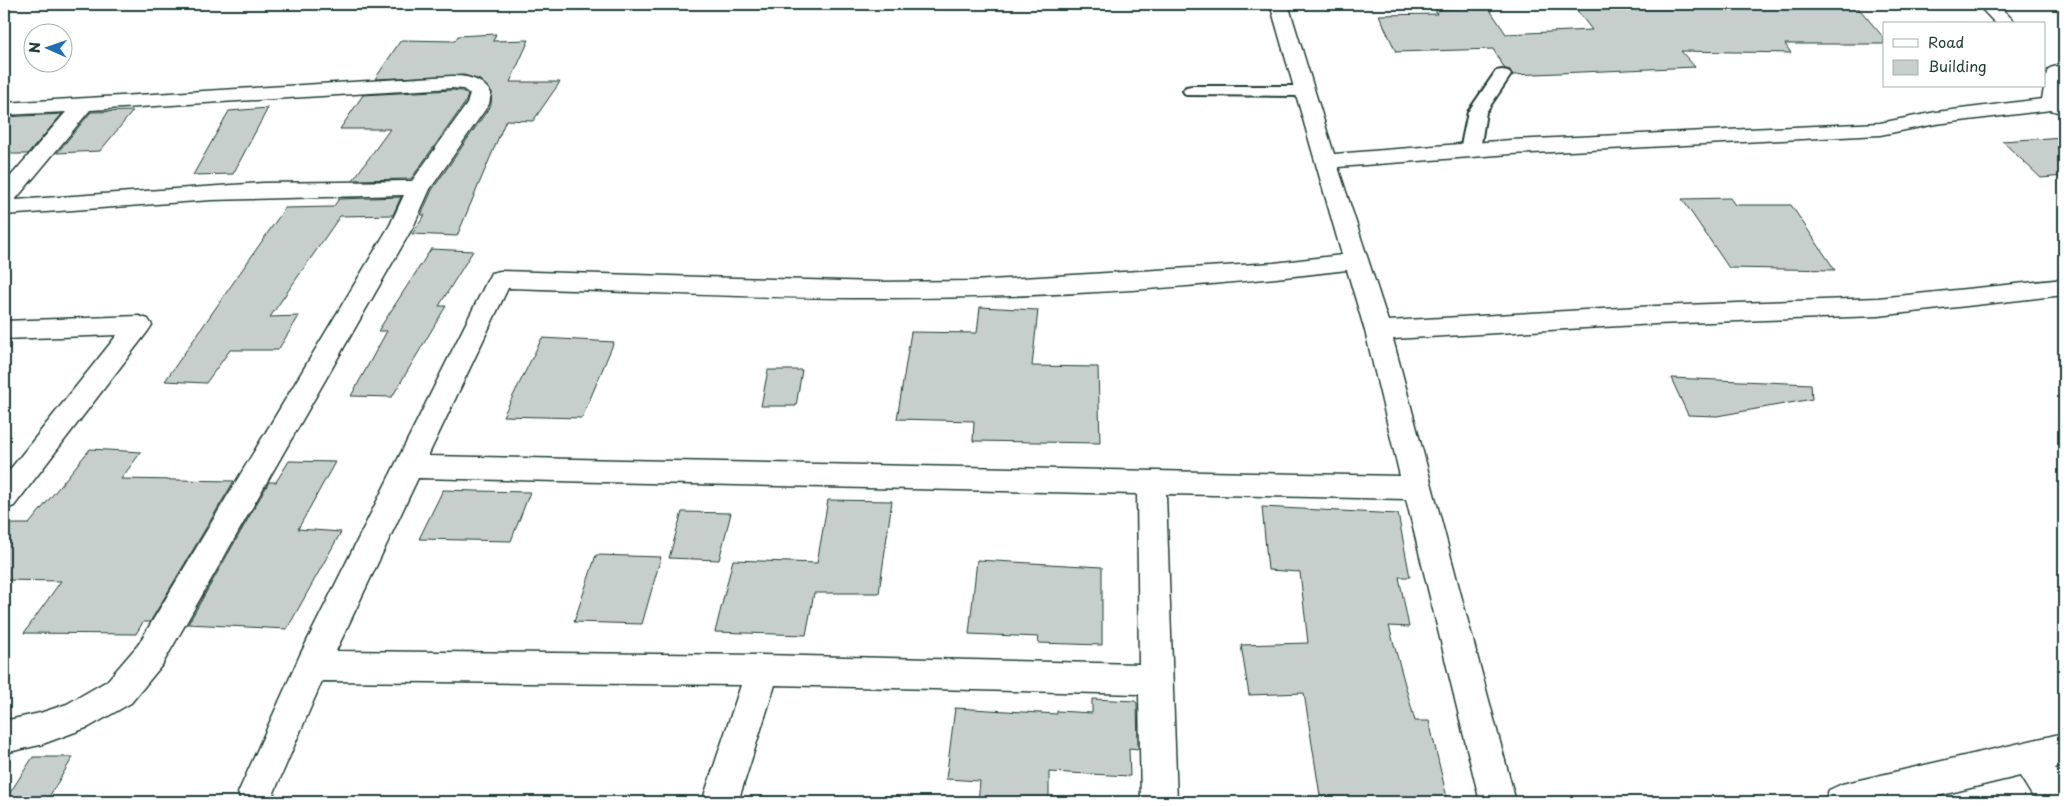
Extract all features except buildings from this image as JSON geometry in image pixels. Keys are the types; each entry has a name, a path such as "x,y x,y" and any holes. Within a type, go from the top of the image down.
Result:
{"street":[{"path":"1279,4 1378,331 1498,802"},
{"path":"1986,4 2006,22"},
{"path":"1325,161 1470,150 1880,128 1936,118 2058,106 2055,70"},
{"path":"4,109 433,82 465,82 477,87 481,93 478,104 419,188 402,225 150,655 119,692 78,716 40,729 4,737"},
{"path":"4,198 85,103"},
{"path":"4,208 246,191 343,187 419,188"},
{"path":"256,793 312,666 500,279 877,290 963,289 1274,271 1356,261"},
{"path":"1378,331 1656,315 1878,307 2064,287"},
{"path":"4,330 139,325 4,498"},
{"path":"410,467 1419,488"},
{"path":"1151,483 1159,802"},
{"path":"312,666 763,670 1156,679"},
{"path":"720,802 763,670"},
{"path":"1842,802 2064,749"},
{"path":"2028,758 2057,802"}],"lane":[{"path":"1470,150 1477,112 1502,75"},
{"path":"1192,91 1305,91"}]}
